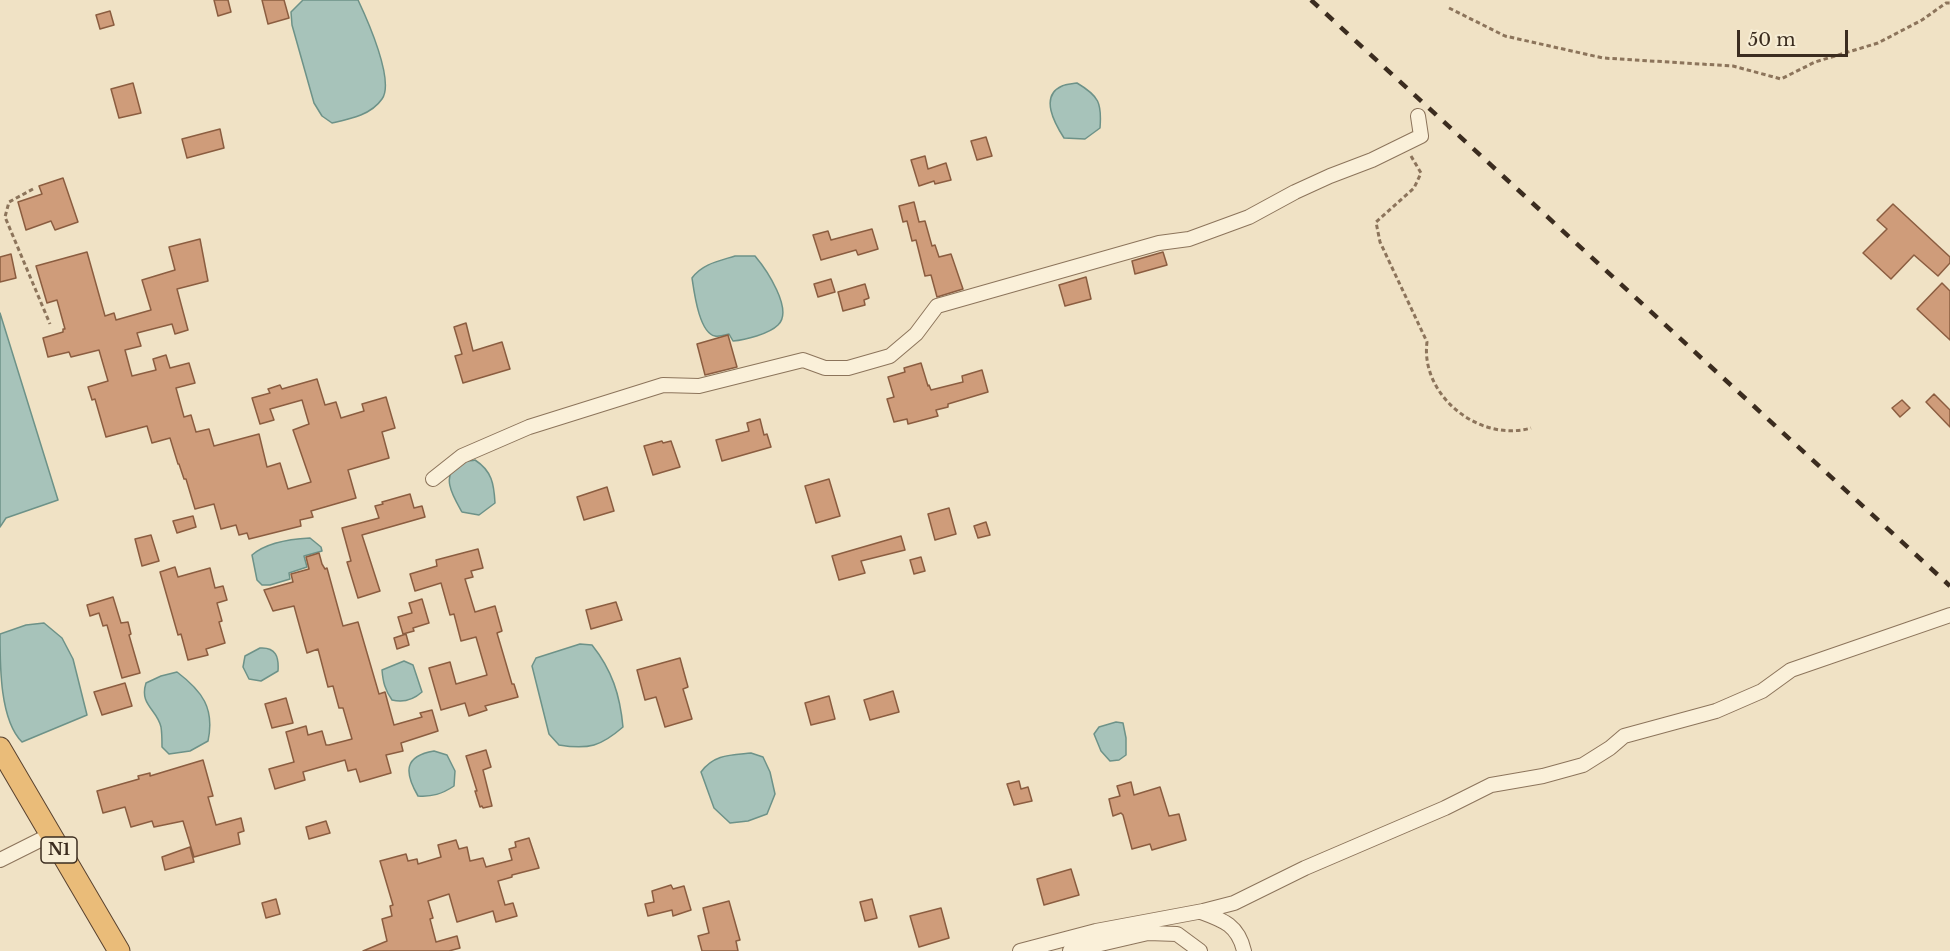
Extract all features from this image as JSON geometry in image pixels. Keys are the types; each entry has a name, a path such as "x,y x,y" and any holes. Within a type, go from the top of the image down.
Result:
{"highway":[{"name":"N1","path":"0,748 119,951"}],"street":[{"path":"433,479 462,456 529,428 663,385 699,386 803,360 825,368 848,368 890,356 916,334 937,306 1159,243 1190,239 1249,217 1295,192 1422,136 1418,116"},
{"path":"1020,951 1096,931 1201,912 1234,903 1305,868 1445,808 1491,785 1543,776 1583,765 1624,736 1716,711 1762,691 1791,670 1950,615"},
{"path":"0,860 50,835"},
{"path":"1201,912 1227,922 1242,942 1244,951"},
{"path":"1070,951 1148,933 1178,934 1200,951"}],"path":[{"path":"1449,8 1506,36 1603,58 1733,66 1781,79 1815,62 1878,43 1922,20 1946,3 1950,3"},
{"path":"1405,144 1421,173 1414,188 1376,222 1380,242 1424,334 1425,357 1435,385 1450,405 1473,423 1490,429 1519,432 1531,428"},
{"path":"33,189 9,202 5,217 50,324"}],"water":[{"path":"303,0 358,0 378,50 385,79 382,99 366,113 332,123 322,116 314,103 292,25 291,12"},
{"path":"1077,83 1098,101 1100,112 1100,128 1085,139 1064,138 1053,118 1050,103 1055,91 1064,85"},
{"path":"735,256 755,256 777,290 783,310 782,318 774,328 757,336 733,341 729,334 715,336 705,328 698,311 692,278 706,266"},
{"path":"0,313 58,500 6,518 0,527"},
{"path":"475,460 489,473 495,496 495,503 479,515 462,512 452,494 449,480 450,474 460,463"},
{"path":"310,538 321,547 322,551 304,556 307,567 289,573 290,579 270,585 262,585 257,580 252,555 272,544"},
{"path":"44,623 62,638 73,659 87,715 22,742 9,720 5,707 1,677 0,634 26,625"},
{"path":"580,644 592,645 610,673 620,704 623,727 608,739 587,747 559,745 549,734 532,666 536,658"},
{"path":"260,648 273,651 277,657 278,666 278,671 261,681 249,679 243,667 245,656"},
{"path":"404,661 413,665 422,692 408,700 392,700 385,686 382,670"},
{"path":"177,672 200,693 208,710 210,729 208,741 190,751 169,754 162,747 161,727 147,702 144,690 146,683"},
{"path":"1116,722 1123,723 1126,755 1119,760 1110,761 1101,751 1094,734 1099,727"},
{"path":"434,751 447,755 455,771 454,786 437,794 418,796 410,780 410,766 417,757"},
{"path":"751,753 763,757 770,772 775,794 767,814 748,821 730,823 714,808 701,772 717,759"}],"building":[{"path":"214,0 228,0 231,12 218,16"},
{"path":"262,0 284,0 289,18 268,24"},
{"path":"110,11 114,25 100,29 96,15"},
{"path":"133,83 141,113 119,118 111,89"},
{"path":"220,129 224,148 187,158 182,139"},
{"path":"986,137 992,156 977,160 971,141"},
{"path":"925,156 928,169 946,163 951,180 935,184 934,181 919,186 911,160"},
{"path":"63,178 78,222 55,230 51,221 26,230 18,202 42,194 39,186"},
{"path":"914,202 919,222 925,221 932,246 935,245 939,257 951,254 963,289 937,297 931,275 925,276 916,240 912,241 907,221 903,222 899,206"},
{"path":"1893,204 1950,257 1950,263 1938,276 1914,255 1891,279 1863,253 1887,229 1877,220"},
{"path":"872,229 878,249 858,255 856,250 821,260 813,235 828,231 831,240"},
{"path":"200,239 208,281 177,289 188,330 175,334 172,324 137,333 141,346 125,350 132,376 156,370 153,359 166,355 170,368 189,363 195,383 176,388 184,417 191,415 196,432 209,429 214,446 259,434 267,467 280,463 288,489 311,482 293,430 309,424 302,400 270,409 274,420 260,424 252,398 270,393 268,389 280,385 282,389 317,379 325,405 336,402 341,418 364,411 362,404 386,397 395,428 382,432 389,458 348,470 356,498 311,511 313,517 300,520 301,526 249,539 247,533 239,535 236,525 221,529 214,504 195,509 170,438 152,443 147,426 106,437 95,399 92,400 88,387 108,381 99,350 71,357 69,352 48,357 43,338 63,332 65,329 57,300 47,303 36,266 87,252 105,316 114,313 116,320 151,310 142,280 175,270 169,247"},
{"path":"1163,252 1167,265 1135,274 1132,261"},
{"path":"11,254 16,278 0,282 0,257"},
{"path":"1086,277 1091,299 1065,306 1059,285"},
{"path":"831,279 835,292 818,297 814,284"},
{"path":"1942,283 1950,291 1950,340 1917,309"},
{"path":"865,284 869,298 864,300 865,305 843,311 838,292"},
{"path":"466,323 473,351 502,342 510,369 463,383 455,356 462,354 454,327"},
{"path":"728,335 737,367 705,375 697,344"},
{"path":"921,363 931,390 963,382 962,376 982,370 988,392 948,404 948,407 936,410 938,416 908,424 907,419 894,422 887,399 894,397 888,377 905,372 904,368"},
{"path":"1934,394 1950,410 1950,427 1926,402"},
{"path":"1902,400 1910,408 1900,417 1892,408"},
{"path":"760,419 764,435 767,434 771,447 722,461 716,440 749,431 747,423"},
{"path":"662,441 663,443 671,441 680,467 653,475 644,446"},
{"path":"829,479 840,516 816,523 805,486"},
{"path":"607,487 614,511 584,520 577,497"},
{"path":"410,494 414,508 422,506 425,517 362,535 380,591 358,598 347,562 351,561 342,528 379,518 375,506"},
{"path":"949,508 956,534 935,540 928,514"},
{"path":"193,516 196,527 177,533 173,521"},
{"path":"986,522 990,535 978,538 974,526"},
{"path":"151,535 159,561 142,566 135,539"},
{"path":"901,536 905,550 861,561 865,573 839,580 832,556"},
{"path":"478,549 483,568 471,571 473,577 465,579 475,612 495,606 502,631 497,633 518,697 485,706 487,710 469,716 465,703 441,710 429,668 450,662 456,684 487,675 476,637 461,641 454,614 450,615 441,583 415,591 410,574 437,566 436,560"},
{"path":"319,553 322,564 325,569 327,568 343,626 358,622 379,694 385,692 394,725 422,717 420,713 432,710 438,731 401,743 403,751 386,755 391,773 360,782 356,769 348,771 345,760 303,772 305,780 275,789 269,769 294,762 286,732 306,726 308,735 322,731 326,745 352,739 343,708 339,708 333,686 328,687 318,649 307,653 294,606 273,611 264,590 293,582 291,574 309,569 306,557"},
{"path":"921,557 925,571 914,574 910,560"},
{"path":"175,567 178,577 210,568 215,588 223,586 227,600 217,603 225,643 206,649 208,655 188,660 181,634 178,635 160,572"},
{"path":"113,597 121,623 128,622 131,634 129,635 140,673 122,678 107,625 103,626 99,613 90,616 87,605"},
{"path":"422,599 429,623 403,634 398,617 412,613 409,603"},
{"path":"616,602 622,620 591,629 586,610"},
{"path":"406,634 409,645 397,649 394,638"},
{"path":"680,658 688,687 683,689 692,719 665,727 656,697 645,700 637,670"},
{"path":"125,683 132,706 102,715 94,692"},
{"path":"893,691 899,712 870,720 864,700"},
{"path":"829,696 835,719 811,725 805,703"},
{"path":"286,698 293,723 272,728 265,704"},
{"path":"486,750 491,767 483,770 492,806 483,808 480,807 466,756"},
{"path":"203,760 213,796 208,797 216,825 241,818 244,831 238,833 240,844 194,857 183,821 154,827 152,821 131,827 125,807 103,813 97,791 139,779 138,776 150,773 150,776"},
{"path":"1019,781 1021,789 1028,787 1032,801 1014,805 1007,784"},
{"path":"1131,782 1134,795 1160,787 1169,816 1179,814 1186,840 1152,850 1150,844 1132,849 1123,815 1121,813 1113,816 1109,799 1120,796 1117,786"},
{"path":"326,821 330,833 309,839 306,827"},
{"path":"529,838 539,868 498,881 505,905 513,903 517,916 496,922 493,911 457,922 449,894 428,901 433,918 430,919 436,942 457,936 460,948 449,951 363,951 387,941 382,919 392,916 390,906 393,905 380,861 406,854 408,861 417,859 418,864 441,857 438,845 456,840 459,849 467,847 470,861 483,858 486,867 512,860 509,849 516,847 515,842"},
{"path":"190,847 194,862 165,870 162,857"},
{"path":"1071,869 1079,895 1044,905 1037,879"},
{"path":"671,885 673,889 684,886 691,910 673,916 672,910 648,916 645,904 654,902 652,891"},
{"path":"276,899 280,914 266,918 262,903"},
{"path":"872,899 877,918 865,921 860,902"},
{"path":"729,901 740,940 736,941 738,951 702,951 698,936 709,933 703,908"},
{"path":"941,908 949,938 919,947 910,916"}],"railway":[{"path":"1311,0 1950,586"}]}
